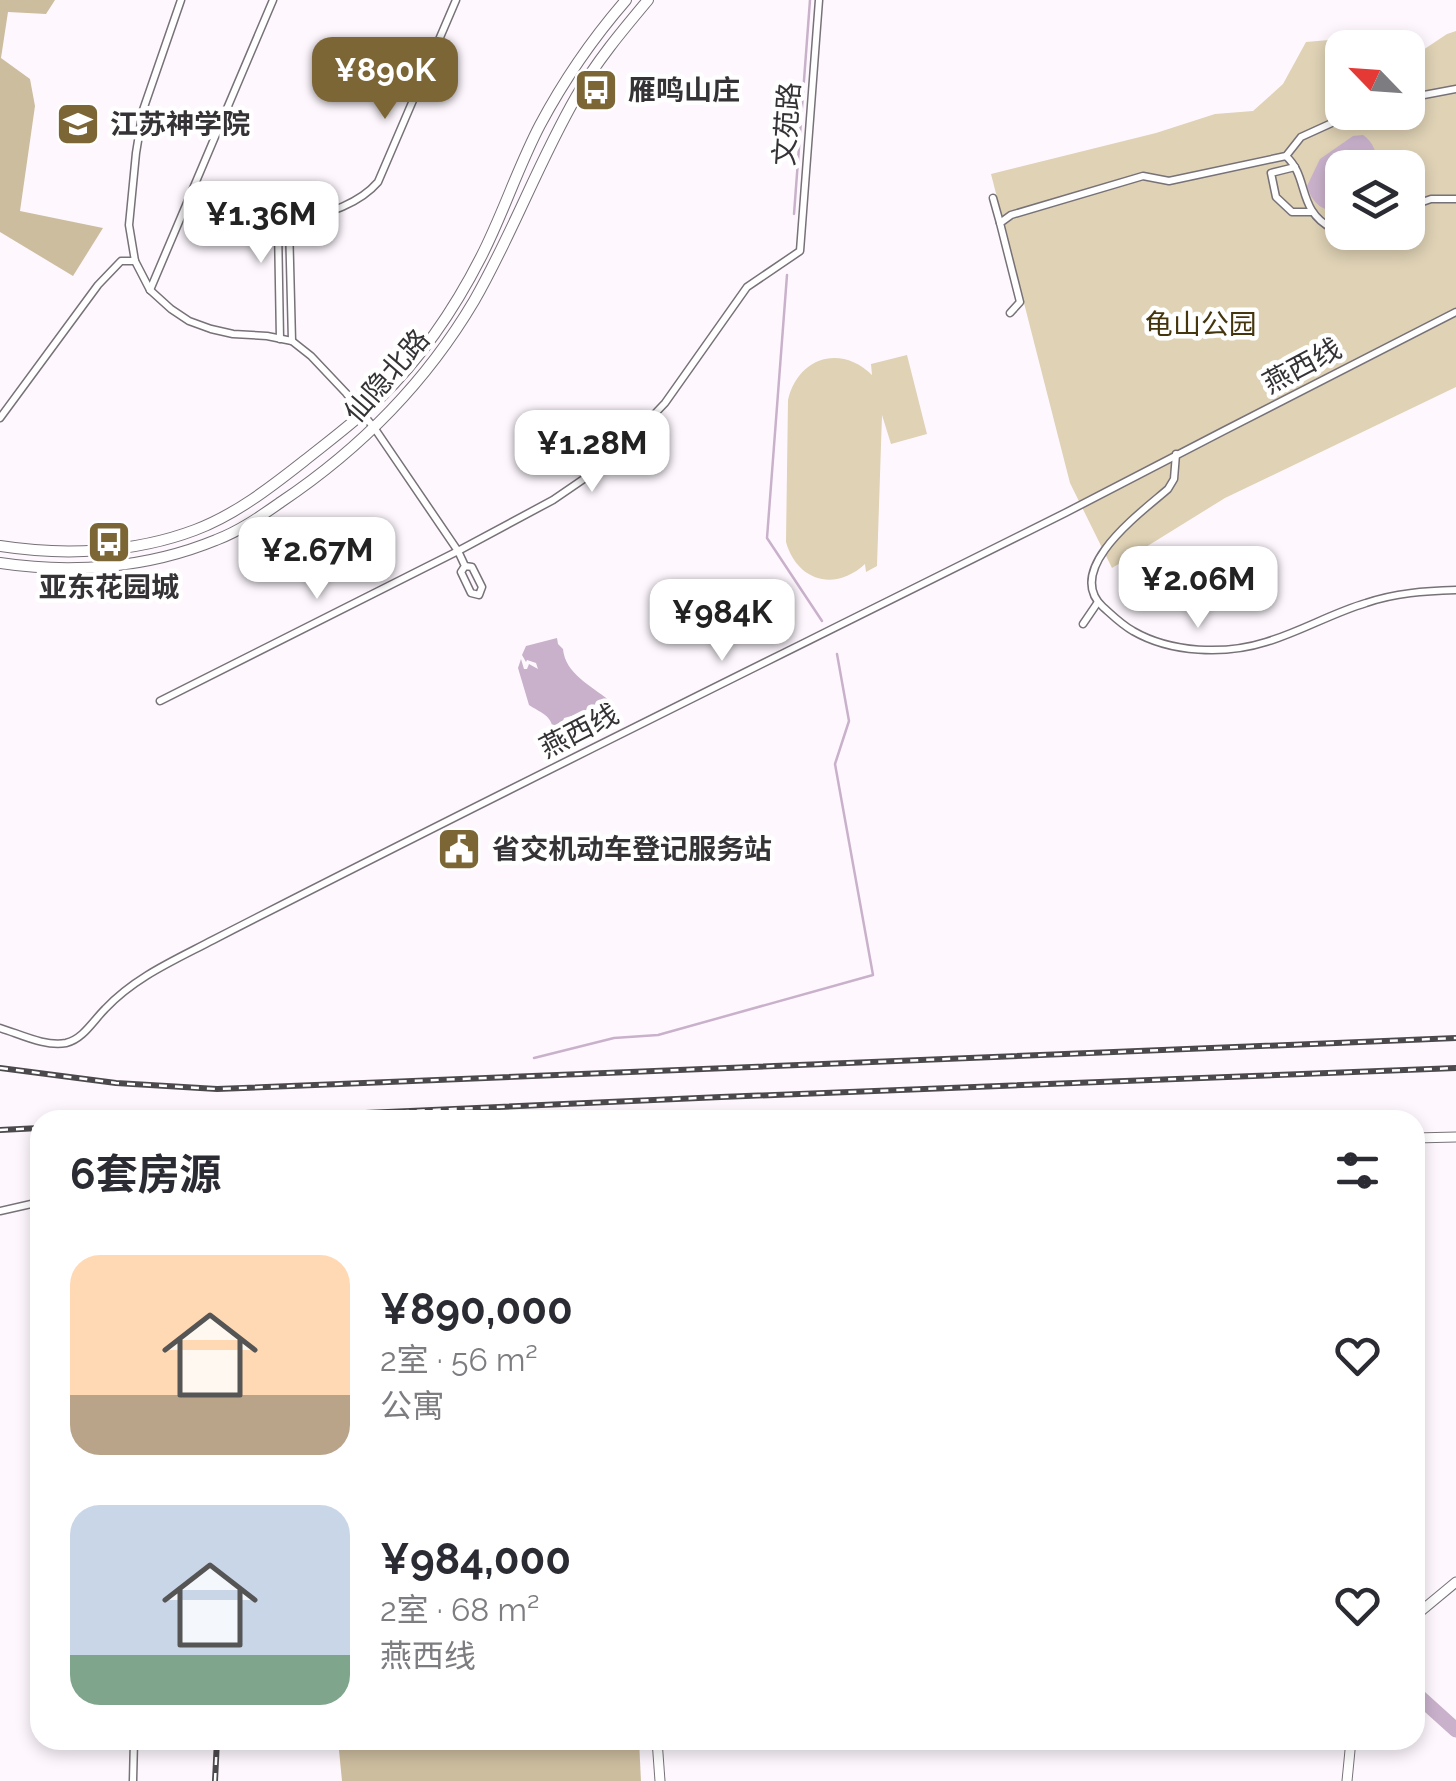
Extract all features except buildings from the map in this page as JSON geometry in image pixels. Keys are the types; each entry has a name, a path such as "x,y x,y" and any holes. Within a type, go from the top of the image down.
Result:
{"main road":[{"name":"仙隐北路","path":"0,546 73,552 139,544 190,532 213,523 285,476 363,414 414,361 445,318 482,256 538,128 565,80 626,0"},
{"name":"仙隐北路","path":"0,564 48,569 111,567 197,548 267,512 374,429 426,371 473,302 574,100 648,0"}],"street":[{"path":"181,0 143,110 129,225 135,261 150,290 180,315 210,329 292,341 311,356 363,414 466,566"},
{"path":"150,290 274,0"},
{"path":"280,339 278,228 353,203 378,182 456,0"},
{"name":"文苑路","path":"458,551 554,500 610,461 664,402 747,287 800,251 819,0"},
{"path":"1425,95 1456,88"},
{"path":"1000,223 1011,214 1143,176 1169,181 1286,156 1301,137 1325,126"},
{"path":"1286,156 1295,167 1312,212 1325,224"},
{"path":"1295,167 1271,173 1276,197 1292,212 1312,212"},
{"path":"994,198 1020,302 1010,313"},
{"path":"1425,201 1456,199"},
{"path":"289,224 292,341"},
{"path":"0,418 98,285 121,261 135,261"},
{"name":"燕西线","path":"0,1028 52,1044 69,1042 88,1029 132,984 160,968 1228,431 1456,312"},
{"path":"1176,454 1174,479 1168,488 1117,536 1091,574 1098,602 1131,630 1203,650 1229,650 1269,642 1365,603 1412,592 1456,590"},
{"path":"160,701 458,551"},
{"path":"1083,624 1098,602"},
{"path":"1425,1138 1456,1138"},
{"path":"0,1211 30,1204"},
{"path":"1425,1608 1456,1582"},
{"path":"134,1750 134,1781"},
{"path":"658,1750 660,1781"},
{"path":"1347,1781 1350,1750"}],"green space":[{"name":"龟山公园","path":"1456,31 1456,387 1225,498 1112,568 1070,483 991,174 1156,133 1215,114 1253,111 1283,84 1306,42 1325,40 1325,130 1425,130 1425,49"},
{"path":"907,355 927,434 891,444 882,415 877,566 866,572 865,564 842,578 818,578 799,566 786,542 788,400 793,385 811,365 822,360 847,360 872,375 871,364"}],"shaded area":[{"path":"0,0 55,0 46,14 8,12 1,58 30,79 35,106 20,211 103,228 73,276 0,232"},
{"path":"1363,135 1374,150 1333,150 1353,136"},
{"path":"1325,156 1325,209 1312,198 1307,186"},
{"path":"557,638 568,665 609,700 601,714 591,719 588,708 564,718 559,733 553,730 548,717 529,705 518,668 521,659 524,669 529,664 538,669 536,663 526,662 522,655 526,646"},
{"path":"339,1750 639,1750 641,1781 342,1781"}],"waterway":[{"path":"794,214 810,0"},
{"path":"787,275 767,538 822,621"},
{"path":"534,1058 614,1038 658,1035 873,975 835,764 849,721 837,654"},
{"path":"1425,1702 1456,1730"}],"railway":[{"path":"0,1068 116,1083 217,1089 1456,1038"},
{"path":"432,1110 1456,1068"},
{"path":"0,1130 30,1128"},
{"path":"215,1781 217,1750"}],"place":[{"name":"雁鸣山庄","path":"596,90"},
{"name":"江苏神学院","path":"78,124"},
{"name":"亚东花园城","path":"109,542"},
{"name":"省交机动车登记服务站","path":"459,849"}]}
